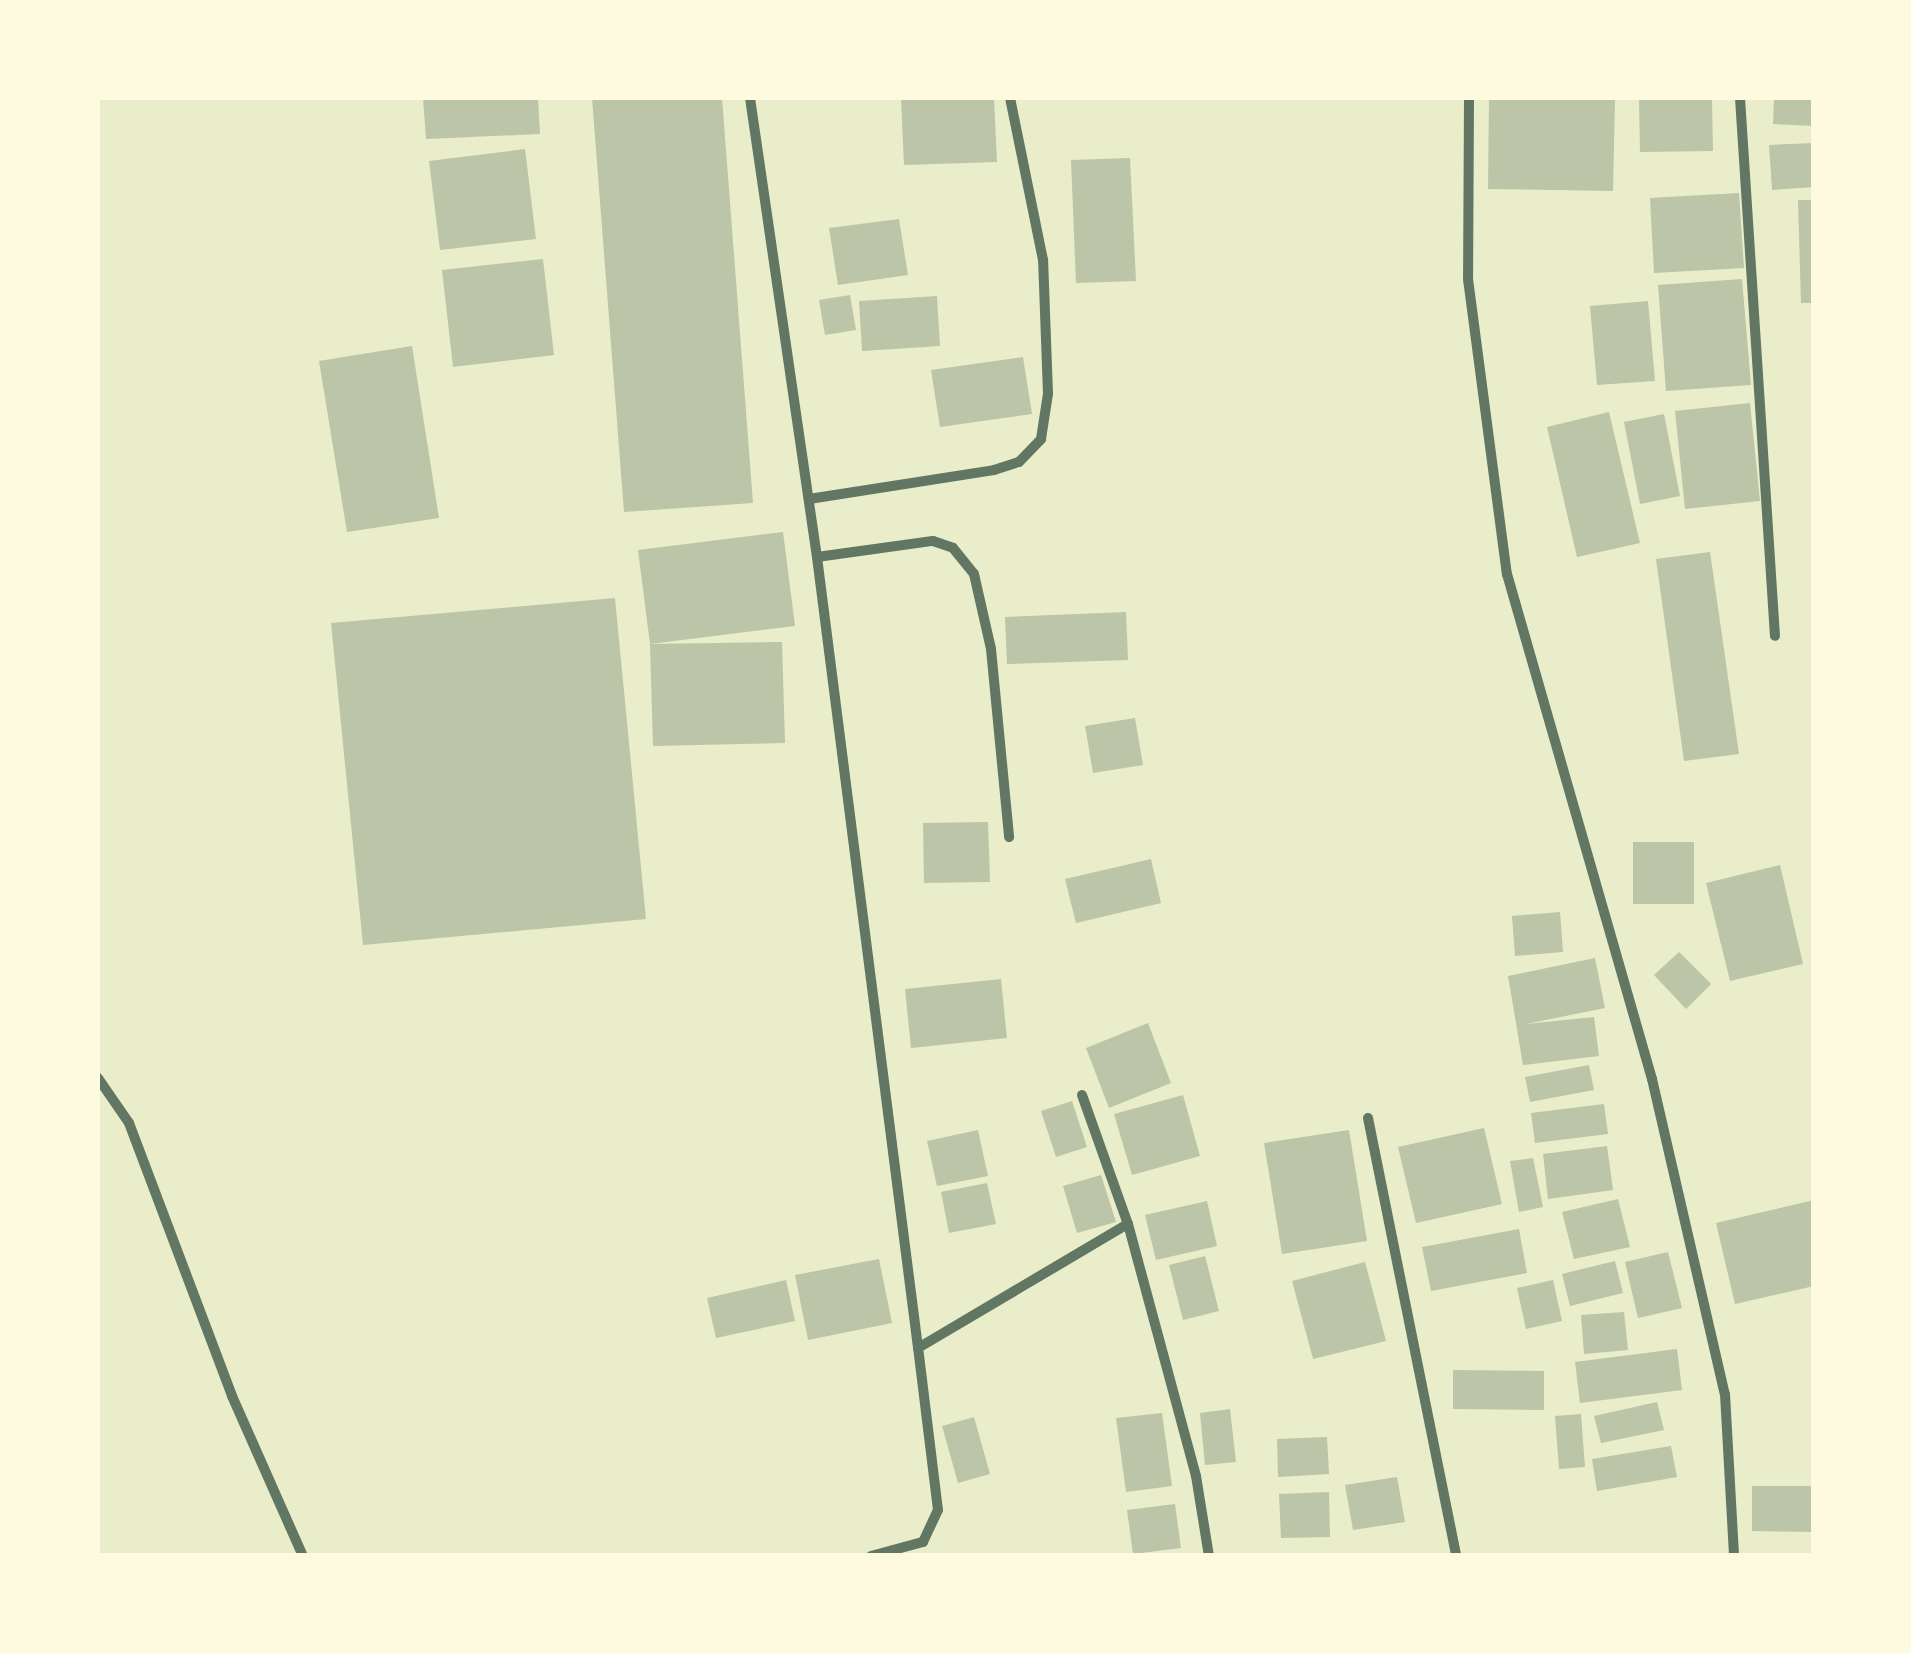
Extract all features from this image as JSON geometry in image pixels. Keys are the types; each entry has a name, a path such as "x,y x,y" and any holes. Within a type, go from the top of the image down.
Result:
{"street":[{"path":"750,98 817,557 938,1510 923,1542 871,1556"},
{"path":"809,499 994,470 1019,462 1041,440 1048,394 1042,260 1010,98"},
{"path":"1470,98 1468,278 1507,574 1652,1079 1726,1394 1734,1556"},
{"path":"1740,98 1775,636"},
{"path":"817,557 933,541 952,548 974,574 991,649 1009,837"},
{"path":"98,1078 130,1123 232,1396 303,1556"},
{"path":"1082,1095 1128,1224 1196,1476 1209,1556"},
{"path":"1368,1118 1456,1556"},
{"path":"918,1348 1128,1224"}],"building":[{"path":"423,98 538,98 540,134 426,139"},
{"path":"592,98 722,98 753,503 624,512"},
{"path":"901,98 994,98 997,162 904,165"},
{"path":"1489,98 1615,98 1613,191 1488,189"},
{"path":"1639,98 1712,98 1713,151 1640,152"},
{"path":"1774,98 1814,98 1814,126 1773,124"},
{"path":"1814,143 1814,187 1772,190 1769,145"},
{"path":"525,149 536,239 440,250 429,161"},
{"path":"1130,158 1136,281 1076,283 1071,160"},
{"path":"1739,193 1744,268 1654,273 1650,198"},
{"path":"1798,200 1814,200 1814,303 1801,303"},
{"path":"899,219 908,275 838,285 829,228"},
{"path":"543,259 554,355 453,367 442,270"},
{"path":"1742,279 1751,385 1666,391 1658,285"},
{"path":"850,295 856,330 825,335 819,300"},
{"path":"937,296 940,346 862,351 859,301"},
{"path":"1648,301 1655,381 1597,385 1590,306"},
{"path":"412,346 439,518 347,532 319,361"},
{"path":"1023,357 1032,414 940,427 931,370"},
{"path":"1750,403 1760,501 1685,509 1675,411"},
{"path":"1609,412 1640,543 1577,557 1547,427"},
{"path":"1664,414 1680,496 1640,504 1624,422"},
{"path":"783,532 795,626 650,644 638,550"},
{"path":"1710,552 1739,754 1684,761 1656,559"},
{"path":"615,598 646,919 363,945 331,623"},
{"path":"1126,612 1128,660 1007,664 1005,617"},
{"path":"782,642 785,743 653,746 650,644"},
{"path":"1135,718 1143,765 1093,773 1085,726"},
{"path":"988,822 990,882 924,883 923,823"},
{"path":"1633,842 1694,842 1694,904 1633,904"},
{"path":"1151,859 1161,903 1076,923 1065,879"},
{"path":"1780,865 1803,964 1730,981 1706,883"},
{"path":"1560,912 1563,952 1515,956 1512,916"},
{"path":"1679,952 1711,984 1686,1009 1654,975"},
{"path":"1595,958 1605,1008 1526,1024 1594,1017 1599,1056 1523,1065 1508,976"},
{"path":"1001,979 1007,1038 911,1048 905,989"},
{"path":"1148,1023 1171,1083 1109,1108 1086,1048"},
{"path":"1589,1065 1594,1090 1530,1102 1525,1077"},
{"path":"1183,1095 1200,1156 1132,1175 1114,1114"},
{"path":"1072,1101 1087,1147 1056,1157 1041,1111"},
{"path":"1604,1104 1608,1134 1535,1143 1531,1113"},
{"path":"1484,1128 1502,1204 1416,1223 1398,1147"},
{"path":"978,1130 988,1176 937,1186 927,1141"},
{"path":"1349,1130 1367,1241 1282,1254 1264,1143"},
{"path":"1607,1146 1613,1190 1548,1199 1543,1154"},
{"path":"1533,1158 1543,1207 1519,1212 1510,1161"},
{"path":"1101,1175 1116,1222 1077,1233 1063,1186"},
{"path":"987,1183 996,1224 949,1233 941,1192"},
{"path":"1618,1199 1630,1247 1574,1259 1562,1212"},
{"path":"1814,1200 1814,1286 1735,1304 1716,1223"},
{"path":"1207,1201 1217,1246 1156,1260 1145,1215"},
{"path":"1519,1229 1527,1273 1431,1291 1422,1247"},
{"path":"1668,1252 1682,1308 1638,1318 1625,1262"},
{"path":"1205,1256 1219,1311 1183,1320 1169,1265"},
{"path":"879,1259 892,1323 808,1340 795,1275"},
{"path":"1615,1261 1623,1293 1570,1306 1562,1274"},
{"path":"1365,1262 1386,1341 1313,1359 1292,1281"},
{"path":"786,1280 795,1321 716,1338 707,1298"},
{"path":"1553,1280 1562,1321 1526,1329 1517,1288"},
{"path":"1624,1312 1628,1350 1584,1354 1581,1315"},
{"path":"1677,1349 1682,1390 1580,1403 1575,1362"},
{"path":"1453,1370 1544,1371 1544,1410 1453,1409"},
{"path":"1657,1402 1664,1430 1601,1443 1594,1416"},
{"path":"1230,1409 1236,1462 1205,1465 1200,1413"},
{"path":"1162,1413 1172,1486 1126,1492 1116,1418"},
{"path":"1581,1414 1585,1467 1559,1469 1555,1416"},
{"path":"974,1417 990,1474 958,1483 942,1426"},
{"path":"1327,1437 1329,1474 1278,1477 1277,1439"},
{"path":"1671,1446 1677,1477 1597,1491 1592,1459"},
{"path":"1397,1477 1405,1522 1353,1530 1345,1485"},
{"path":"1752,1486 1814,1486 1814,1532 1752,1531"},
{"path":"1329,1492 1330,1537 1281,1538 1279,1494"},
{"path":"1175,1504 1181,1548 1133,1554 1127,1510"}]}
